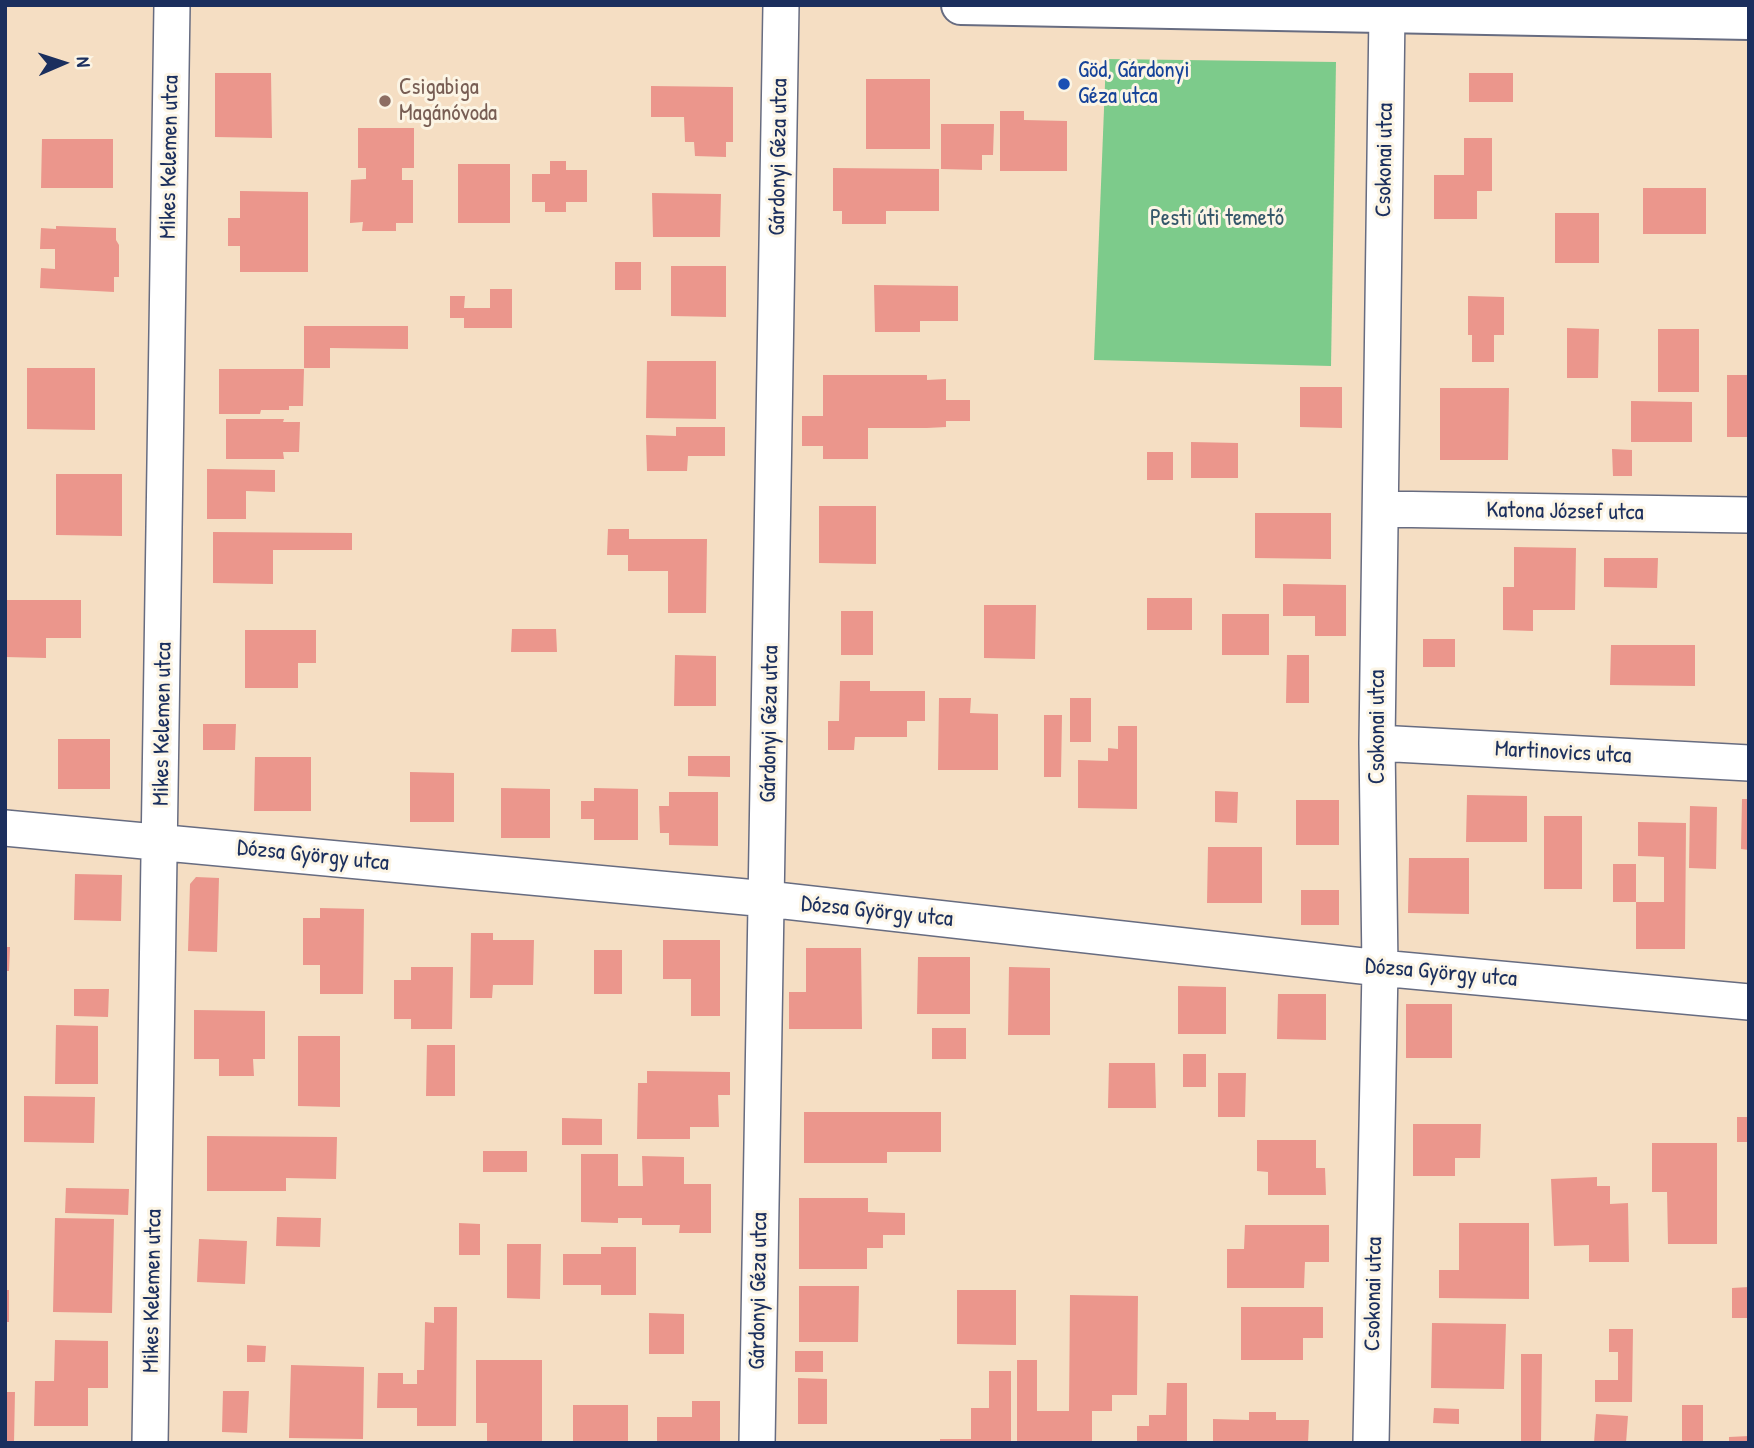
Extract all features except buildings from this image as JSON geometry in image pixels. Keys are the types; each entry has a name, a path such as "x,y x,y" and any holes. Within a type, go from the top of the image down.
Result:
{"main road":[{"path":"961,5 1213,11 1744,15"}],"street":[{"name":"Mikes Kelemen utca","path":"150,1443 172,5"},
{"name":"Gárdonyi Géza utca","path":"757,1443 781,5"},
{"name":"Csokonai utca","path":"1371,1443 1380,968 1377,743 1387,12"},
{"name":"Katona József utca","path":"1381,509 1749,515"},
{"name":"Martinovics utca","path":"1377,743 1749,763"},
{"name":"Dózsa György utca","path":"5,828 767,900 1380,968 1749,1002"}],"green space":[{"name":"Pesti úti temető","path":"1106,59 1336,62 1331,366 1094,360"}],"place":[{"name":"Göd, Gárdonyi Géza utca","path":"1064,84"},
{"name":"Csigabiga Magánóvoda","path":"385,101"}]}
